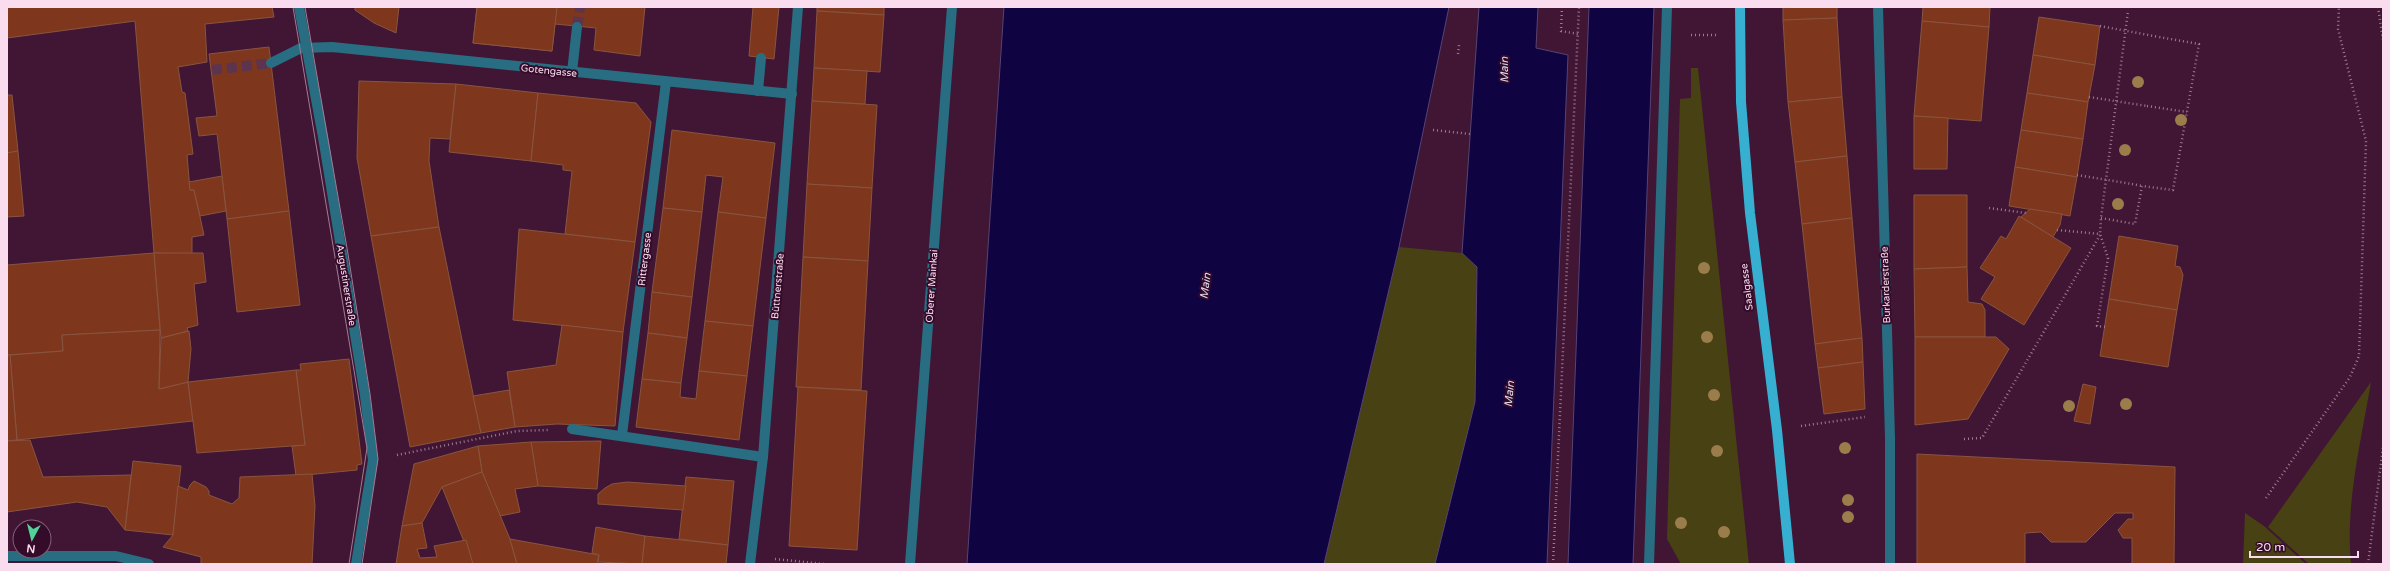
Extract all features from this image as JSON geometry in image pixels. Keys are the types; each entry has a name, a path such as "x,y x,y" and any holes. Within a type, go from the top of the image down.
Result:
{"main road":[{"name":"Saalgasse","path":"1740,7 1741,102 1750,213 1777,430 1790,564"}],"street":[{"name":"Augustinerstraße","path":"299,7 362,380 373,460 356,564"},
{"name":"Büttnerstraße","path":"750,560 763,457 798,7"},
{"name":"Oberer Mainkai","path":"910,564 952,7"},
{"path":"1649,564 1667,7"},
{"name":"Burkarderstraße","path":"1878,7 1890,414 1890,564"},
{"path":"572,72 577,27"},
{"name":"Gotengasse","path":"271,63 301,48 332,47 792,94"},
{"path":"758,91 761,58"},
{"name":"Rittergasse","path":"622,436 666,82"},
{"path":"572,429 763,457"},
{"path":"7,556 116,556 149,564"}],"path":[{"path":"1562,7 1561,31 1578,34"},
{"path":"1553,564 1579,7"},
{"path":"2266,498 2350,377 2359,356 2366,141 2338,29 2339,7"},
{"path":"2378,7 2383,40"},
{"path":"2105,327 2097,326 2108,258 2100,234 2101,218 2128,11"},
{"path":"2077,175 2173,190 2199,44 2100,26"},
{"path":"1691,42 1691,35 1740,34"},
{"path":"1458,54 1459,45"},
{"path":"2089,97 2187,112"},
{"path":"1433,130 1470,134"},
{"path":"2101,218 2135,224 2142,186"},
{"path":"1989,208 2026,213"},
{"path":"2057,230 2100,234"},
{"path":"1964,439 1982,438 2100,234"},
{"path":"1777,430 1890,414"},
{"path":"373,460 516,431 572,429"},
{"path":"2368,564 2383,447"},
{"path":"750,560 825,564"}],"shaded area":[{"path":"1691,68 1698,68 1749,564 1681,564 1667,539 1680,99 1691,98"},
{"path":"1399,247 1462,253 1477,267 1475,402 1435,564 1324,564"},
{"path":"2371,382 2352,496 2350,519 2351,564 2309,564 2268,527"},
{"path":"2245,513 2264,526 2306,564 2243,564"}],"water":[{"name":"Main","path":"1004,7 1449,7 1399,247 1324,564 967,564"},
{"name":"Main","path":"1479,7 1538,7 1536,48 1568,55 1547,564 1435,564 1475,402 1477,267 1462,253"},
{"path":"1589,7 1654,7 1633,564 1568,564"}],"building":[{"path":"7,7 272,7 274,17 205,24 207,62 178,67 182,92 185,93 193,154 187,155 190,190 194,190 204,235 192,237 192,254 154,253 135,21 7,38"},
{"path":"355,7 399,7 396,33 374,23 355,10"},
{"path":"477,7 645,7 640,56 594,50 596,28 555,24 552,51 473,43"},
{"path":"477,7 557,7 552,51 473,43"},
{"path":"753,7 779,7 774,59 749,56"},
{"path":"817,7 884,7 884,15 817,11"},
{"path":"1783,7 1837,7 1837,18 1783,20"},
{"path":"1923,7 1990,7 1989,27 1922,21"},
{"path":"817,11 884,15 880,72 814,68"},
{"path":"2039,17 2100,26 2095,65 2033,55"},
{"path":"1837,18 1842,97 1788,102 1783,20"},
{"path":"1922,21 1989,27 1981,121 1914,116"},
{"path":"269,47 289,211 227,219 217,134 199,136 196,118 217,116 209,54"},
{"path":"2033,55 2095,65 2088,102 2027,93"},
{"path":"814,68 867,71 865,104 812,101"},
{"path":"359,81 456,84 450,139 430,138 429,161 439,227 371,236 357,158"},
{"path":"456,84 538,93 531,161 449,152"},
{"path":"538,93 636,103 651,122 635,242 565,234 572,171 563,170 563,165 531,161"},
{"path":"2027,93 2088,102 2083,139 2021,130"},
{"path":"7,95 12,95 18,151 7,153"},
{"path":"1842,97 1847,156 1795,162 1788,102"},
{"path":"812,101 877,105 872,188 807,184"},
{"path":"1914,116 1948,118 1947,169 1914,169"},
{"path":"672,130 775,143 766,218 718,212 723,177 706,175 702,212 663,208"},
{"path":"2021,130 2083,139 2077,177 2015,167"},
{"path":"18,151 24,216 7,217 7,153"},
{"path":"1847,156 1852,218 1802,224 1795,162"},
{"path":"2015,167 2077,177 2070,216 2009,206"},
{"path":"222,176 226,211 200,216 194,190 190,190 189,182"},
{"path":"807,184 872,188 868,261 803,257"},
{"path":"1914,195 1967,195 1967,267 1914,269"},
{"path":"663,208 702,212 692,297 652,292"},
{"path":"2030,209 2062,214 2060,225 2053,237 2021,217"},
{"path":"289,211 300,305 237,312 227,219"},
{"path":"718,212 766,218 753,326 705,321"},
{"path":"2019,216 2071,248 2024,325 1981,299 1995,277 1980,268 2001,236 2006,239"},
{"path":"1852,218 1862,338 1815,344 1802,224"},
{"path":"439,227 481,433 410,447 371,236"},
{"path":"519,229 635,242 623,332 513,320"},
{"path":"2119,236 2178,246 2175,266 2180,267 2183,275 2177,310 2109,299"},
{"path":"154,253 160,330 62,335 63,351 7,355 7,265"},
{"path":"154,253 203,253 206,282 194,284 198,325 187,328 188,331 161,338"},
{"path":"803,257 868,261 861,390 796,387"},
{"path":"1967,267 1968,302 1982,304 1985,310 1985,337 1915,337 1914,269"},
{"path":"652,292 692,297 687,338 648,333"},
{"path":"2109,299 2177,310 2168,367 2100,356"},
{"path":"705,321 753,326 747,376 699,371"},
{"path":"562,325 623,332 615,426 557,424 515,427 507,372 556,365"},
{"path":"160,330 159,389 188,382 193,421 17,440 10,355 63,351 62,335"},
{"path":"189,331 191,349 188,382 159,389 161,338"},
{"path":"648,333 687,338 681,383 642,379"},
{"path":"1915,337 1996,337 2009,349 1968,419 1915,425"},
{"path":"1862,338 1863,362 1818,368 1815,344"},
{"path":"7,355 10,355 17,440 7,441"},
{"path":"349,359 362,464 357,465 357,470 296,476 292,446 305,445 296,370 301,370 300,364"},
{"path":"1863,362 1865,409 1824,414 1818,368"},
{"path":"296,370 305,445 197,453 188,382"},
{"path":"699,371 747,376 739,440 636,427 642,379 681,383 680,397 696,399"},
{"path":"2083,384 2096,387 2090,424 2074,421"},
{"path":"798,387 867,391 857,550 789,546"},
{"path":"509,390 515,427 481,433 473,396"},
{"path":"30,440 43,477 131,475 125,530 107,507 77,502 7,512 7,441"},
{"path":"601,441 597,489 538,486 531,442"},
{"path":"531,442 538,486 515,489 520,512 500,516 482,472 478,446"},
{"path":"478,446 482,472 442,487 422,523 402,526 414,464"},
{"path":"1917,454 2175,467 2174,564 2132,564 2132,538 2123,538 2118,530 2128,519 2133,519 2133,513 2115,513 2086,542 2051,542 2041,532 2025,533 2025,564 1917,564"},
{"path":"133,461 181,466 173,535 125,530"},
{"path":"482,472 510,539 517,564 473,564 442,487"},
{"path":"312,474 315,506 312,564 201,564 201,557 163,547 173,535 178,486 188,490 194,481 206,487 209,491 209,495 232,504 239,498 240,477"},
{"path":"686,477 734,481 728,545 679,539"},
{"path":"627,482 686,486 683,510 598,504 598,494 605,488 612,484"},
{"path":"422,523 427,548 417,549 420,558 437,557 434,546 466,540 473,564 396,564 402,526"},
{"path":"596,527 645,536 642,564 598,562 599,555 592,553"},
{"path":"645,536 728,545 726,564 642,564"},
{"path":"510,539 599,555 597,564 517,564"}],"tunnel":[{"path":"577,27 580,7"},
{"path":"212,70 271,63"}],"tram line":[{"path":"293,7 367,448 349,564"},
{"path":"305,7 348,254 370,394 378,459 362,564"}]}
